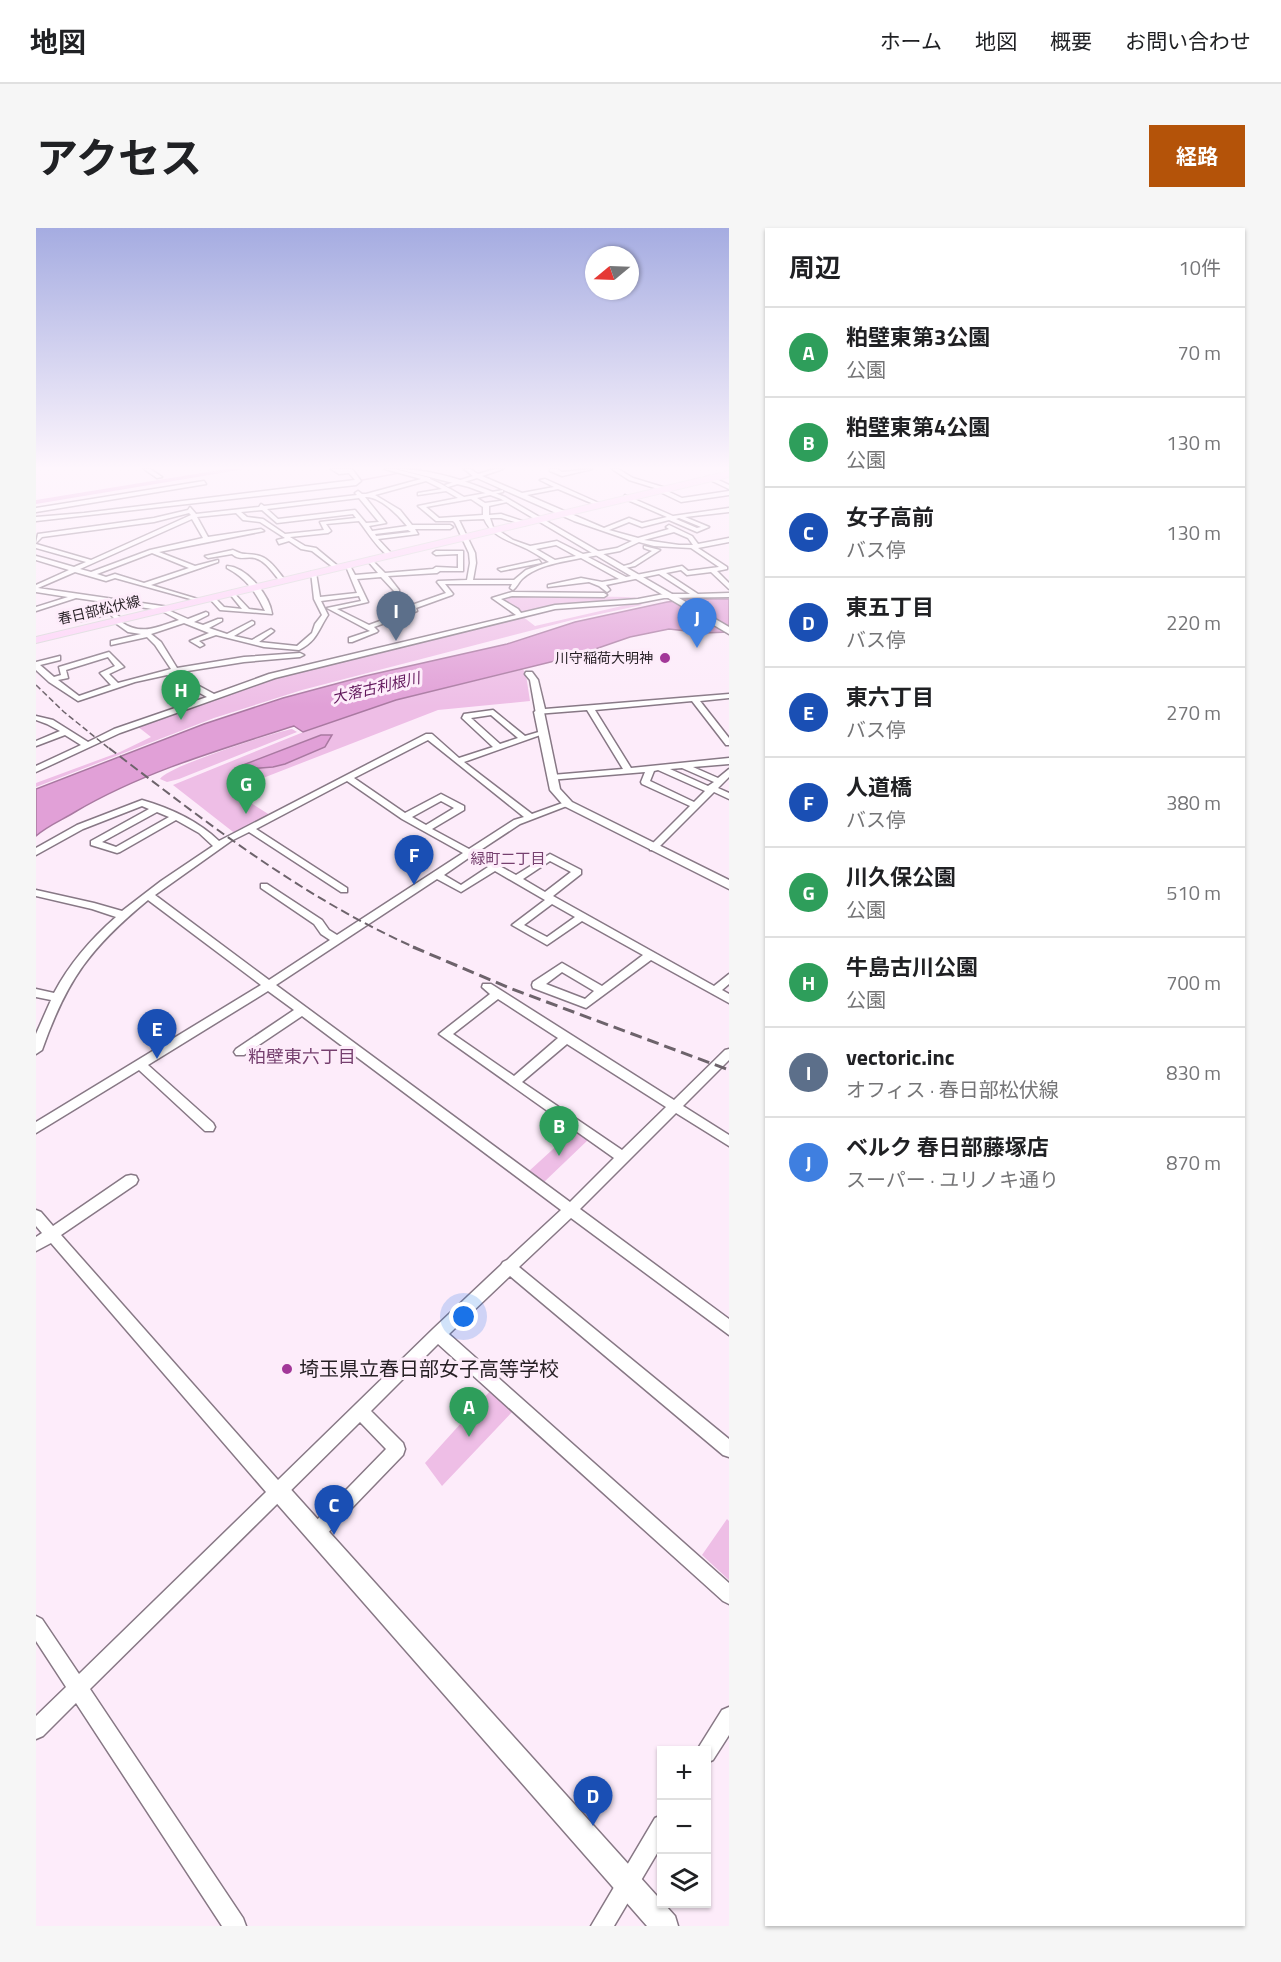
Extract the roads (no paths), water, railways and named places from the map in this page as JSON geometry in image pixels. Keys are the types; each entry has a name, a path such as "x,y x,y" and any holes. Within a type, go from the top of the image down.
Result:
{"main road":[{"name":"春日部松伏線","path":"36,640 341,566 390,555 435,549"}],"street":[{"path":"46,548 92,562"},
{"path":"37,590 122,548"},
{"path":"144,548 193,567"},
{"path":"92,574 165,548"},
{"path":"208,548 208,555"},
{"path":"306,548 314,549 354,577 365,602 327,608"},
{"path":"384,548 390,555"},
{"path":"470,548 474,561 469,575 470,582"},
{"path":"530,548 552,562"},
{"path":"566,548 624,579"},
{"path":"587,548 729,631"},
{"path":"501,569 622,548"},
{"path":"622,568 633,566 657,550 653,548"},
{"path":"602,584 682,568 687,573 725,568 697,548"},
{"path":"354,577 436,570 461,570 461,552 435,549 436,570 440,582 450,594 411,607 415,610 369,627"},
{"path":"36,557 52,551"},
{"path":"208,555 233,552 239,557 254,555 267,561 282,580"},
{"path":"143,585 216,561 208,555"},
{"path":"36,557 106,579 115,576 199,601"},
{"path":"370,560 397,591"},
{"path":"436,561 445,561"},
{"path":"454,561 462,561"},
{"path":"440,582 514,582 529,572 552,562"},
{"path":"212,598 222,609 270,613 257,587 243,573 229,567"},
{"path":"712,569 729,587"},
{"path":"529,572 536,576"},
{"path":"660,572 696,594"},
{"path":"313,573 317,599 327,608 361,622 375,631 352,640 370,653"},
{"path":"558,594 547,583 594,579 602,584 611,596"},
{"path":"512,594 514,582"},
{"path":"37,590 166,609 186,621 219,633"},
{"path":"232,593 249,612"},
{"path":"317,599 362,594"},
{"path":"520,616 516,610 495,599 500,595 512,594 558,594 649,599"},
{"path":"36,769 86,744 272,676 566,606 696,594 729,595"},
{"path":"36,609 77,596"},
{"path":"359,603 372,609"},
{"path":"57,658 36,664 52,680 78,699 116,685 172,671 240,658 300,651 315,634 327,608"},
{"path":"81,619 111,612 130,631 147,634 158,644 172,671 213,698"},
{"path":"114,643 206,614"},
{"path":"361,622 377,617 386,621"},
{"path":"203,628 216,622 229,632 254,642 300,651"},
{"path":"200,645 194,641 252,623"},
{"path":"229,632 239,624"},
{"path":"254,642 271,631"},
{"path":"240,658 237,653 267,645"},
{"path":"300,651 304,669"},
{"path":"52,680 65,676 62,669 109,654 120,668 104,673 116,685"},
{"path":"529,674 534,680 541,710 539,712 542,733 555,790 568,804 729,885"},
{"path":"539,712 729,696"},
{"path":"694,699 729,743"},
{"path":"590,708 629,771"},
{"path":"498,747 466,718 467,716 493,712 523,738"},
{"path":"36,718 86,744"},
{"path":"36,744 65,732"},
{"path":"458,761 542,733"},
{"path":"36,1050 45,1023 81,959 97,940 149,896 219,846 429,736 530,817"},
{"path":"552,778 729,761"},
{"path":"683,765 719,781"},
{"path":"654,768 729,796"},
{"path":"654,768 645,782 694,805"},
{"path":"653,848 729,772"},
{"path":"348,778 425,829 729,999"},
{"path":"405,817 441,797 461,808 425,829"},
{"path":"36,852 80,827 138,804 157,808 176,816 207,833 219,846"},
{"path":"36,1128 269,985 517,822 568,804"},
{"path":"157,808 94,843 117,850 176,816"},
{"path":"250,829 344,890"},
{"path":"516,879 550,857 578,872 517,925 547,942 580,917"},
{"path":"437,875 461,889 495,867"},
{"path":"264,886 318,922 337,940"},
{"path":"36,892 125,916"},
{"path":"149,896 729,1328"},
{"path":"602,992 562,967 537,985 586,1004 602,992 650,955"},
{"path":"715,991 729,978"},
{"path":"623,1158 445,1034 493,991 729,1142"},
{"path":"36,993 58,998"},
{"path":"240,1052 303,1010"},
{"path":"514,1082 566,1038"},
{"path":"36,1729 438,1334 570,1210 729,1053"},
{"path":"140,1064 209,1127"},
{"path":"36,1245 131,1180"},
{"path":"36,1216 270,1485 279,1491 664,1926"},
{"path":"508,1266 729,1449"},
{"path":"438,1334 729,1595"},
{"path":"316,1533 398,1449 360,1411"},
{"path":"36,1625 235,1926"},
{"path":"710,1746 729,1717"},
{"path":"602,1926 657,1834"}],"water":[{"name":"大落古利根川","path":"729,599 729,632 704,633 669,629 630,637 575,656 396,700 303,732 294,726 182,763 127,785 55,823 36,836 36,789 204,724 283,698 365,676 507,644 575,622 667,602"},
{"path":"321,735 332,735 325,747 285,764 237,770 243,765"}],"railway":[{"path":"36,685 64,712 111,750"},
{"path":"109,748 219,831 295,883 374,928 416,948"},
{"path":"413,947 512,989 729,1070"}],"place":[{"name":"vectoric.inc","path":"396,641"},
{"name":"ベルク 春日部藤塚店","path":"697,648"},
{"name":"川守稲荷大明神","path":"665,658"},
{"name":"牛島古川公園","path":"181,720"},
{"name":"川久保公園","path":"246,814"},
{"name":"人道橋","path":"414,885"},
{"name":"東六丁目","path":"157,1059"},
{"name":"粕壁東第4公園","path":"559,1156"},
{"name":"埼玉県立春日部女子高等学校","path":"287,1369"},
{"name":"粕壁東第3公園","path":"469,1437"},
{"name":"女子高前","path":"334,1535"},
{"name":"東五丁目","path":"593,1826"}],"district":[{"name":"緑町二丁目","path":"508,859"},
{"name":"粕壁東六丁目","path":"302,1057"}]}
